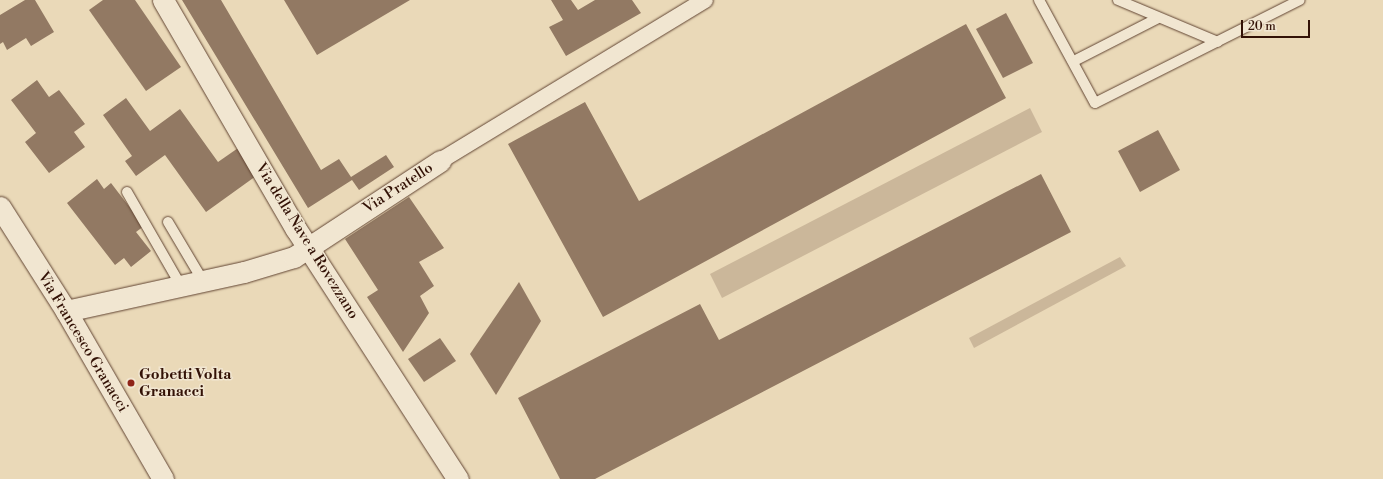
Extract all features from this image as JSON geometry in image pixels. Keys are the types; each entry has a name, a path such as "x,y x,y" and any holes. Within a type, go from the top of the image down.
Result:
{"street":[{"name":"Via della Nave a Rovezzano","path":"163,0 308,246 458,479"},
{"name":"Via Pratello","path":"66,311 271,265 294,257 308,246 440,160 705,0"},
{"name":"Via Francesco Granacci","path":"0,207 66,311 163,479"}],"lane":[{"path":"1039,0 1074,61 1095,103 1300,0"},
{"path":"1118,0 1218,42"},
{"path":"1074,61 1158,18"},
{"path":"126,192 180,286"},
{"path":"168,222 203,281"}],"shaded area":[{"path":"1030,108 1042,132 722,298 710,274"},
{"path":"1120,257 1126,266 974,348 969,338"}],"building":[{"path":"25,0 35,0 54,32 31,46 26,38 7,50 3,42 0,44 0,15"},
{"path":"103,0 135,0 181,67 146,91 89,10"},
{"path":"182,0 221,0 321,170 339,159 351,177 386,155 394,167 359,190 352,180 308,208"},
{"path":"284,0 410,0 317,55"},
{"path":"551,0 571,0 578,10 595,0 632,0 641,13 566,56 549,27 563,20"},
{"path":"1006,13 1033,63 1003,78 976,29"},
{"path":"966,24 1006,98 603,317 508,144 585,102 639,201"},
{"path":"37,80 49,97 59,90 85,124 74,132 85,147 49,173 25,142 36,133 11,100"},
{"path":"126,98 150,131 180,109 218,162 241,146 260,173 206,212 165,155 136,176 125,161 132,156 103,115"},
{"path":"1158,130 1180,170 1140,192 1118,151"},
{"path":"1041,174 1071,232 595,479 560,479 518,398 700,304 719,340"},
{"path":"97,179 104,189 111,183 144,226 136,232 151,251 131,267 124,258 115,265 67,203"},
{"path":"409,197 444,248 419,262 434,286 420,296 429,313 403,352 367,297 378,290 345,239"},
{"path":"519,282 541,321 496,395 470,354"},
{"path":"440,338 456,361 424,382 408,359"}],"place":[{"name":"Gobetti Volta Granacci","path":"131,383"}]}
